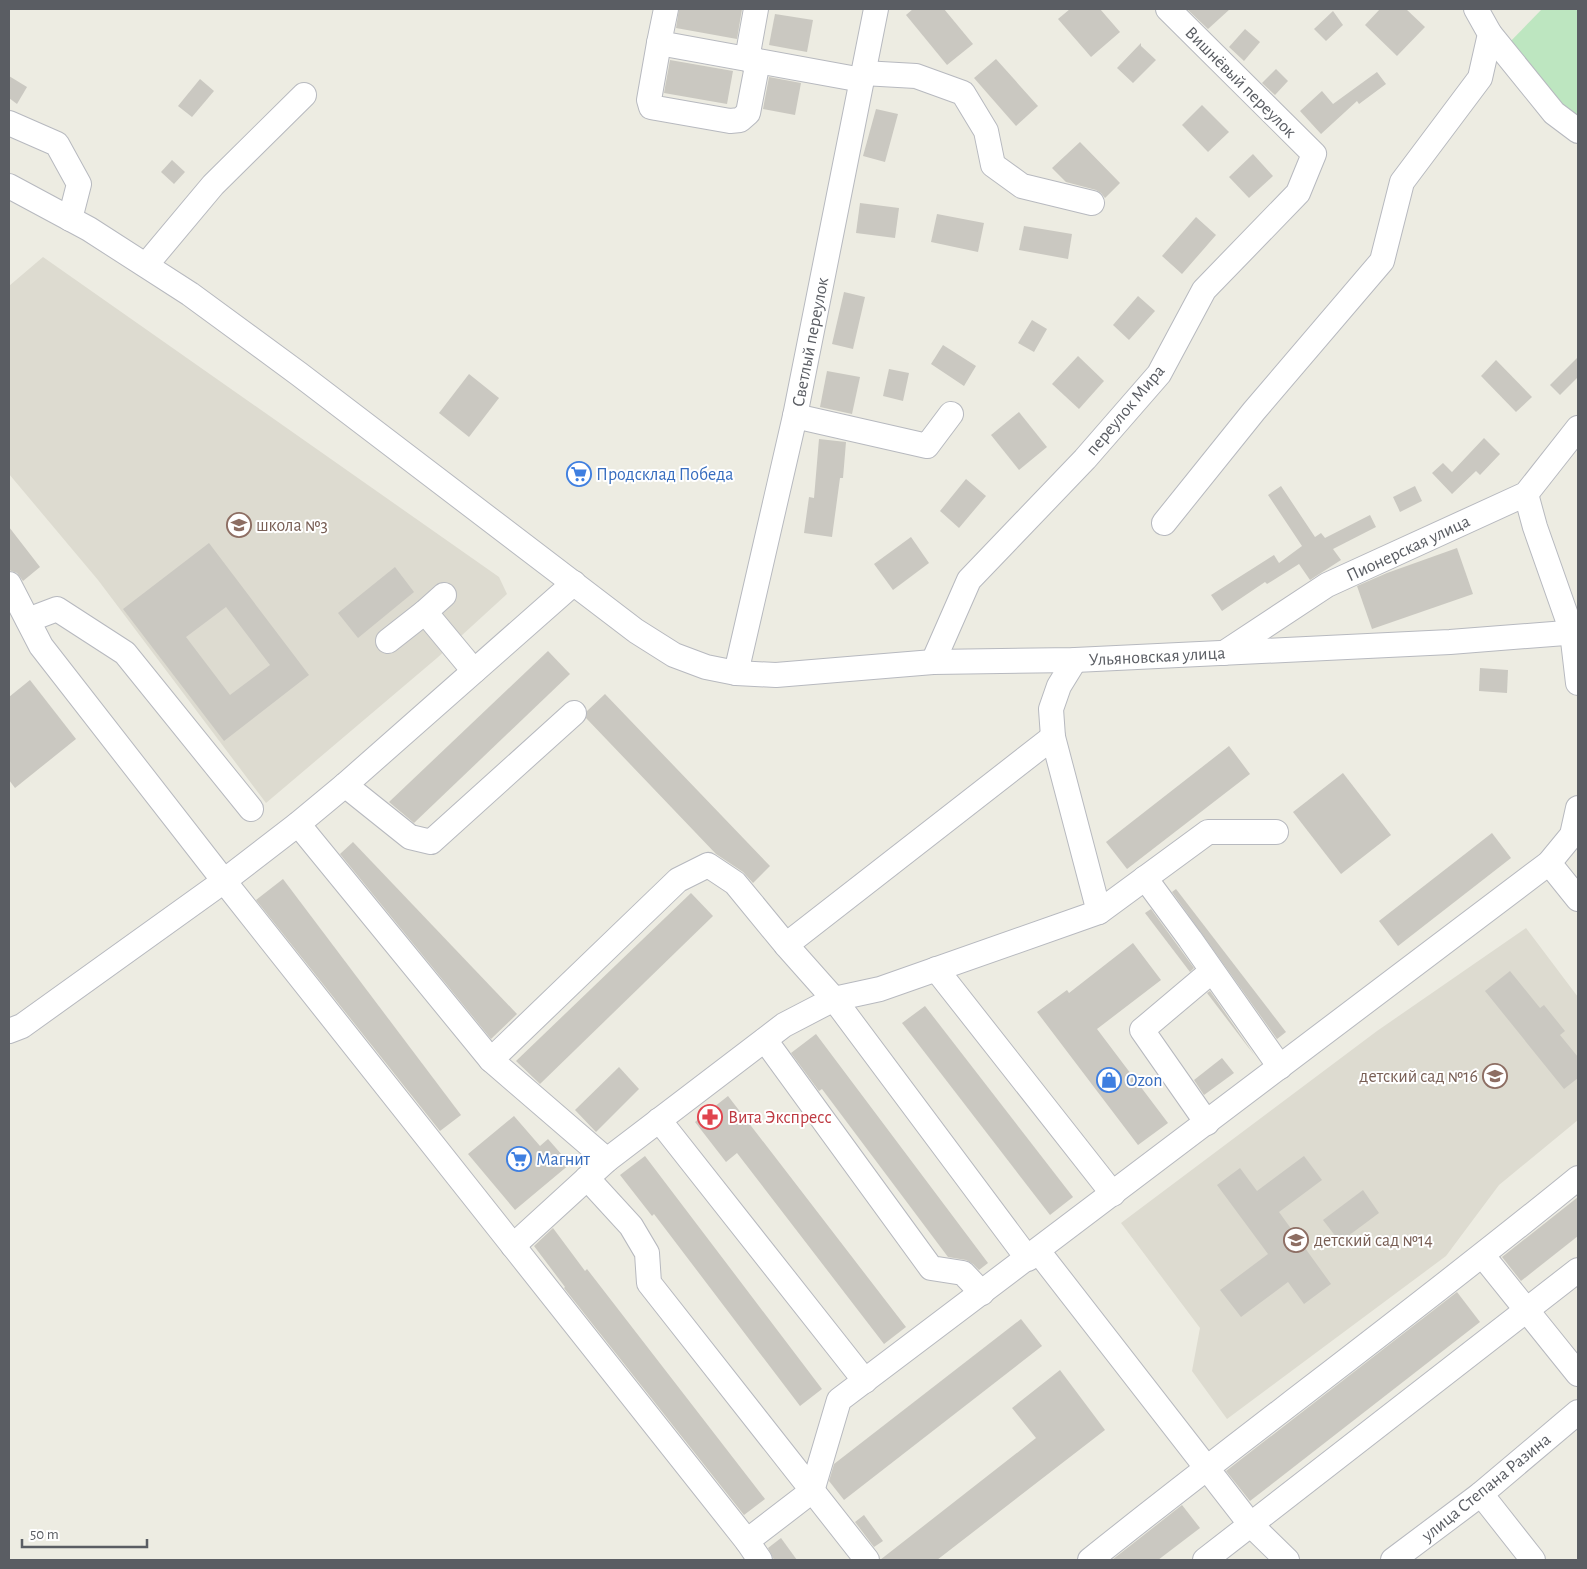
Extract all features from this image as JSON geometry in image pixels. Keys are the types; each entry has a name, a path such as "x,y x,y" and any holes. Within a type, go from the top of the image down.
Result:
{"street":[{"path":"666,9 649,100 651,106 730,121 740,120 748,113 756,9"},
{"name":"Светлый переулок","path":"736,673 795,416 876,9"},
{"name":"Вишнёвый переулок","path":"1168,9 1314,154"},
{"path":"1476,9 1490,34 1554,113 1578,131"},
{"path":"1164,523 1254,411 1382,261 1402,182 1480,78 1490,34"},
{"path":"659,43 863,77 916,76 962,93 986,131 993,165 1022,186 1092,203"},
{"path":"146,265 213,185 304,95"},
{"path":"9,123 57,144 80,184 70,218"},
{"name":"переулок Мира","path":"933,662 969,580 1085,460 1159,374 1204,290 1298,192 1314,154"},
{"name":"Ульяновская улица","path":"9,186 89,229 190,294 299,374 636,631 674,655 706,667 736,673 776,675 933,662 1075,660 1450,642 1575,632"},
{"path":"795,416 927,446 951,414"},
{"name":"Пионерская улица","path":"1224,653 1327,585 1526,494 1578,428"},
{"path":"1526,494 1535,527 1575,632 1578,683"},
{"path":"9,1031 22,1026 224,881 298,824 345,785 574,583"},
{"path":"9,584 41,646 224,881 747,1541 760,1560"},
{"path":"388,641 444,595"},
{"path":"28,620 57,609 125,653 251,809"},
{"path":"425,612 474,672"},
{"path":"1075,660 1058,686 1051,709 1053,737 1099,912"},
{"path":"345,785 410,837 431,842 574,713"},
{"path":"786,945 1053,737"},
{"path":"747,1541 812,1491 839,1400 1549,863 1575,836 1578,808"},
{"path":"298,824 491,1060 607,1160"},
{"path":"514,1246 607,1160 784,1025 834,999 880,989 1099,912 1208,832 1276,832"},
{"path":"1549,863 1578,899"},
{"path":"491,1060 678,880 708,865 735,883 834,999 1033,1255 1207,1467 1251,1525 1287,1560"},
{"path":"1145,878 1280,1067"},
{"path":"936,969 1112,1194"},
{"path":"1207,1123 1142,1030 1212,971"},
{"path":"765,1040 931,1268 963,1273 982,1293"},
{"path":"659,1120 865,1381"},
{"path":"586,1178 631,1226 647,1253 649,1283 867,1560"},
{"path":"1090,1560 1207,1467 1482,1256 1578,1178"},
{"path":"1482,1256 1578,1374"},
{"path":"1205,1560 1578,1270"},
{"name":"улица Степана Разина","path":"1393,1560 1481,1494 1578,1412"},
{"path":"1481,1494 1533,1560"}],"shaded area":[{"name":"школа №3","path":"43,257 499,577 507,594 437,658 266,803 98,580 9,474 9,286"},
{"name":"детский сад №14","path":"1526,928 1578,997 1578,1120 1499,1185 1446,1256 1227,1419 1192,1371 1200,1328 1121,1223 1377,1031"}],"green space":[{"path":"1542,9 1578,9 1578,138 1506,46"}],"building":[{"path":"679,9 742,9 737,39 676,28"},
{"path":"913,9 944,9 973,44 947,65 906,15"},
{"path":"1070,9 1100,9 1120,32 1091,57 1058,19"},
{"path":"1187,9 1230,9 1208,29"},
{"path":"1380,9 1406,9 1425,27 1397,56 1365,25"},
{"path":"1333,11 1343,25 1326,41 1314,29"},
{"path":"775,14 813,20 807,52 769,45"},
{"path":"1245,29 1260,42 1244,61 1229,47"},
{"path":"1141,43 1141,46 1156,60 1133,83 1117,68"},
{"path":"996,59 1038,106 1016,126 974,78"},
{"path":"670,60 733,71 727,104 664,93"},
{"path":"1276,69 1288,81 1275,95 1262,83"},
{"path":"1377,72 1386,84 1359,104 1357,101 1321,134 1300,111 1322,91 1333,104"},
{"path":"9,76 27,87 17,104 9,98"},
{"path":"769,77 801,83 795,115 763,109"},
{"path":"200,79 214,91 192,117 178,106"},
{"path":"1202,105 1229,132 1208,152 1182,125"},
{"path":"876,109 898,114 885,162 863,156"},
{"path":"1080,142 1120,183 1105,198 1096,190 1066,182 1052,168"},
{"path":"1253,154 1273,176 1249,198 1229,177"},
{"path":"172,160 185,172 174,184 161,172"},
{"path":"860,203 899,208 895,238 856,233"},
{"path":"937,214 984,223 978,252 931,242"},
{"path":"1196,217 1216,235 1182,274 1162,256"},
{"path":"1024,226 1072,234 1068,259 1019,250"},
{"path":"844,292 865,297 853,349 832,344"},
{"path":"1138,296 1155,311 1129,340 1113,325"},
{"path":"1032,320 1047,329 1034,352 1018,343"},
{"path":"943,345 976,366 964,386 931,364"},
{"path":"1078,356 1104,381 1079,409 1052,384"},
{"path":"1578,357 1578,377 1560,395 1550,385"},
{"path":"1496,360 1532,397 1516,412 1481,376"},
{"path":"889,369 909,373 903,401 883,396"},
{"path":"827,371 860,377 852,414 820,407"},
{"path":"469,374 499,398 469,437 439,413"},
{"path":"1019,412 1047,447 1019,470 991,435"},
{"path":"1484,438 1500,454 1480,475 1476,471 1452,494 1432,473 1443,463 1452,472"},
{"path":"819,439 846,442 843,478 840,478 832,537 804,533 809,497 814,498"},
{"path":"966,479 986,496 959,528 940,511"},
{"path":"1281,486 1315,537 1321,533 1325,538 1370,515 1376,527 1333,549 1341,560 1310,580 1299,564 1267,584 1265,582 1222,611 1211,595 1274,555 1279,563 1302,546 1268,495"},
{"path":"1415,486 1422,501 1400,512 1393,497"},
{"path":"9,527 40,567 23,581 17,573 9,570"},
{"path":"911,537 929,563 893,590 874,564"},
{"path":"209,543 309,675 224,741 123,609","holes":["226,607 270,665 230,695 186,637"]},
{"path":"1457,548 1473,594 1372,629 1357,586"},
{"path":"395,567 414,592 358,638 338,613"},
{"path":"548,651 570,674 414,823 389,802"},
{"path":"1480,668 1508,670 1507,693 1479,691"},
{"path":"30,680 76,739 15,788 9,780 9,697"},
{"path":"605,694 770,866 753,883 743,872 716,854 586,718 587,711"},
{"path":"1229,746 1250,774 1127,869 1106,842"},
{"path":"1343,773 1391,835 1341,874 1293,812"},
{"path":"1492,833 1511,858 1398,946 1379,921"},
{"path":"353,842 517,1014 491,1039 340,854"},
{"path":"283,879 461,1115 440,1131 256,900"},
{"path":"1176,889 1286,1032 1277,1039 1172,892"},
{"path":"691,893 713,916 540,1084 516,1061"},
{"path":"1151,909 1194,968 1190,972 1145,913"},
{"path":"1133,943 1161,980 1097,1029 1168,1123 1138,1145 1037,1012 1067,990 1069,993"},
{"path":"1510,971 1540,1008 1544,1005 1565,1031 1560,1035 1578,1057 1578,1078 1564,1089 1485,991"},
{"path":"1210,991 1255,1056 1207,993"},
{"path":"925,1006 1073,1197 1050,1215 902,1023"},
{"path":"816,1034 988,1263 979,1270 966,1260 948,1257 822,1089 819,1091 791,1053"},
{"path":"1222,1058 1234,1073 1204,1095 1194,1080"},
{"path":"619,1067 639,1089 596,1132 575,1110"},
{"path":"728,1096 906,1327 884,1344 737,1153 726,1162 695,1122"},
{"name":"Магнит","path":"514,1116 540,1146 548,1139 570,1164 515,1210 468,1154"},
{"path":"645,1156 822,1389 800,1406 654,1214 652,1216 620,1175"},
{"path":"1304,1156 1322,1180 1279,1212 1331,1284 1304,1304 1288,1282 1241,1317 1220,1290 1268,1254 1217,1185 1240,1168 1257,1191"},
{"path":"1363,1190 1379,1213 1340,1242 1323,1220"},
{"path":"1578,1197 1578,1236 1521,1281 1502,1257"},
{"path":"553,1228 585,1271 587,1269 765,1499 744,1515 564,1288 534,1246"},
{"path":"1457,1292 1480,1322 1250,1501 1226,1471"},
{"path":"1021,1319 1042,1346 844,1500 829,1481 834,1464"},
{"path":"1060,1370 1105,1430 937,1560 880,1560 1036,1438 1012,1408"},
{"path":"1182,1505 1200,1528 1158,1560 1112,1560"},
{"path":"864,1515 883,1541 874,1547 855,1522"},
{"path":"781,1538 797,1560 774,1560 768,1548"}],"place":[{"name":"Продсклад Победа","path":"579,474"},
{"name":"школа №3","path":"239,525"},
{"name":"детский сад №16","path":"1495,1076"},
{"name":"Ozon","path":"1109,1080"},
{"name":"Вита Экспресс","path":"710,1117"},
{"name":"Магнит","path":"519,1159"},
{"name":"детский сад №14","path":"1296,1240"}]}
